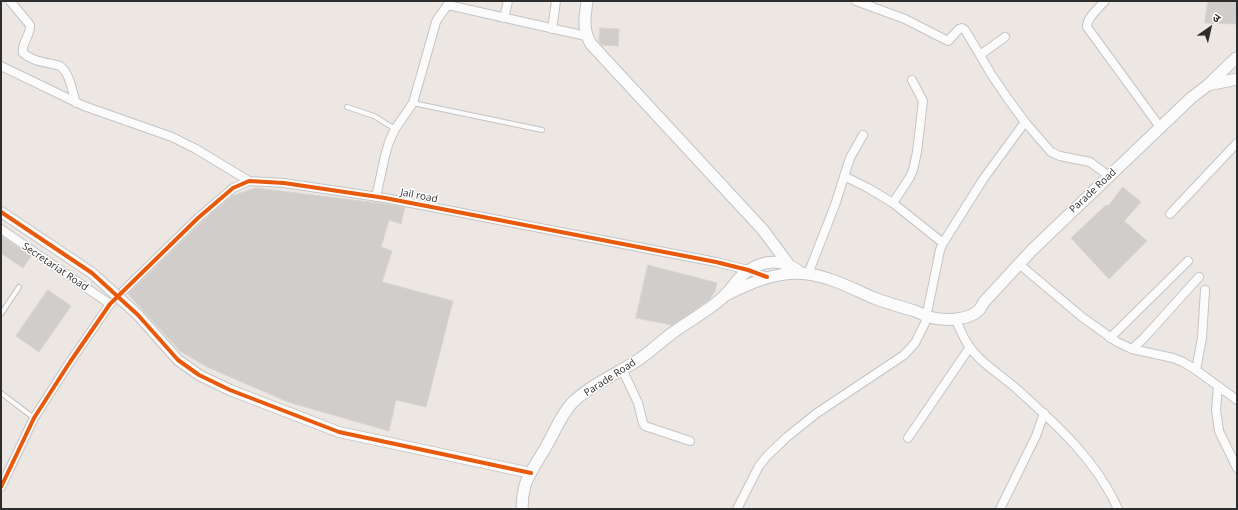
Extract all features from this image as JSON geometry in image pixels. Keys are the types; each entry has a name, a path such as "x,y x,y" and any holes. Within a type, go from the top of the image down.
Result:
{"main road":[{"path":"586,36 584,26 587,1"},
{"name":"Parade Road","path":"586,36 596,50 763,230 789,265 804,274"},
{"name":"Parade Road","path":"927,314 938,319 955,319 973,314 978,310 1019,264 1064,219 1191,98 1208,85 1236,59"},
{"path":"1208,85 1237,79"},
{"path":"724,296 738,278 748,270 769,262 789,265"},
{"name":"Parade Road","path":"522,509 525,486 531,473 564,414 572,403 596,384 637,361 671,334 715,304 724,296 742,287 768,277 804,274 822,276 876,299 915,312 927,314 954,312 984,302"}],"street":[{"path":"10,1 30,25 30,31 23,48 23,53 36,60 63,68 76,102"},
{"path":"504,18 508,1"},
{"path":"552,29 556,1"},
{"path":"856,1 905,19 948,41 959,29 962,28 965,30 999,87 1025,122 1051,152 1060,156 1090,162 1110,176"},
{"path":"1105,1 1093,14 1087,23 1087,27 1160,127"},
{"path":"376,197 385,156 395,129 413,103 436,22 448,3 504,18 586,36"},
{"path":"980,55 1005,37"},
{"path":"1,66 84,106 172,137 196,149 249,181"},
{"path":"893,203 913,170 917,152 923,101 912,80"},
{"path":"737,509 753,476 767,456 787,437 817,414 904,355 915,343 927,314 940,250 943,243 984,178 1025,122"},
{"path":"804,274 835,205 854,150 863,135"},
{"path":"1170,214 1237,143"},
{"path":"844,176 893,203 943,243"},
{"name":"Jail road","path":"1,487 34,418 110,304 198,218 233,188 249,181 284,183 376,197 716,262 768,277"},
{"path":"1,212 92,273 138,315 178,360 199,375 230,390 339,432 531,473"},
{"name":"Secretariat Road","path":"1,229 110,304"},
{"path":"1110,338 1188,261"},
{"path":"1019,264 1082,318 1126,348 1174,358 1196,370 1237,400"},
{"path":"1132,349 1199,277"},
{"path":"1196,370 1202,338 1205,290"},
{"path":"955,319 970,348 1044,413 1091,463 1113,497 1118,509"},
{"path":"908,438 970,348"},
{"path":"622,369 638,403 643,423 650,428 690,441"},
{"path":"1218,386 1216,410 1219,431 1237,468"},
{"path":"1000,509 1036,436 1044,413"}],"lane":[{"path":"413,103 542,130"},
{"path":"346,106 374,116 395,129"},
{"path":"1,314 19,287"},
{"path":"1,394 34,418"}],"building":[{"path":"1208,1 1237,1 1237,24 1205,23"},
{"path":"600,28 619,29 618,46 602,45 599,42"},
{"path":"1123,187 1141,202 1124,221 1147,241 1109,279 1071,238 1106,205 1108,206"},
{"path":"256,188 405,207 401,224 389,220 381,247 392,251 382,282 453,301 426,407 396,400 389,431 288,402 205,366 180,351 128,294 202,222 232,196"},
{"path":"1,236 31,256 23,268 1,253"},
{"path":"648,265 717,283 715,291 709,300 672,325 636,318"},
{"path":"48,290 71,306 39,352 16,336"}],"cycle path":[{"path":"1,487 34,418 110,304 198,218 233,188 249,181 284,183 385,198 716,262 748,270 767,277"},
{"path":"1,212 92,273 138,315 178,360 199,375 230,390 339,432 531,473"}]}
